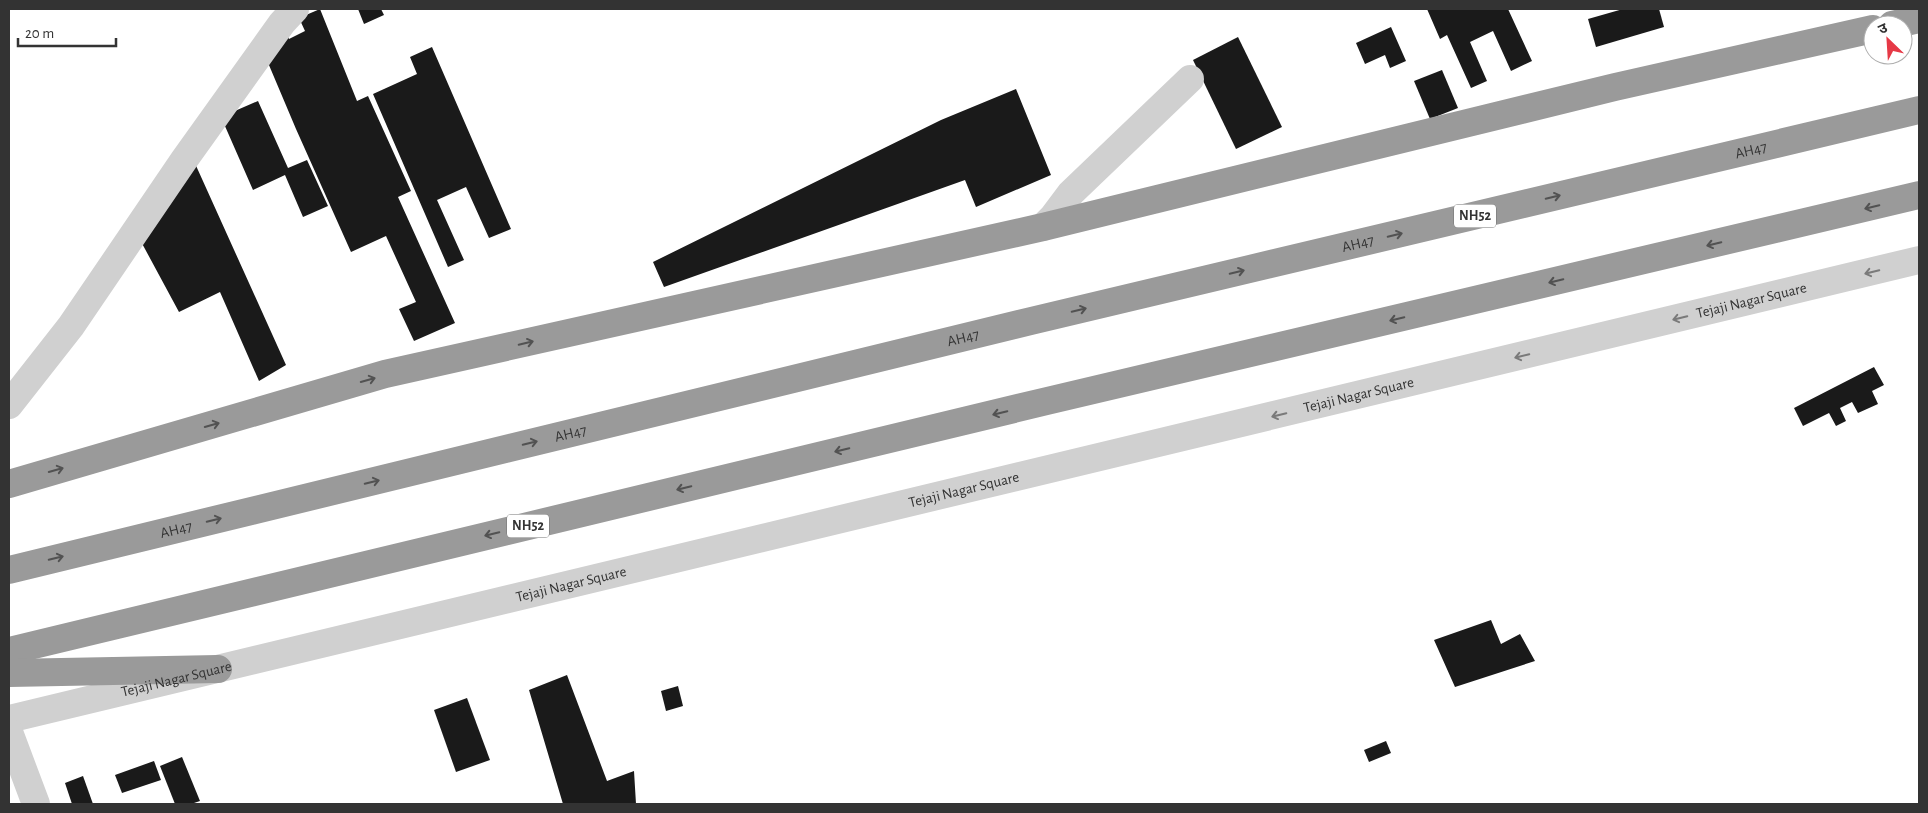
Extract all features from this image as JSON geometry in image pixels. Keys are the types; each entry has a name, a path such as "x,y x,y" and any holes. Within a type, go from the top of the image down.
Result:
{"highway":[{"path":"9,484 385,374 1043,227 1615,87 1863,31"},
{"name":"AH47","path":"9,570 1032,321 1919,110"},
{"name":"NH52","path":"9,651 1047,401 1919,195"},
{"path":"9,673 218,669"}],"street":[{"path":"9,405 71,326 184,160 282,23 295,9"},
{"path":"1043,227 1071,194 1190,78"},
{"name":"Tejaji Nagar Square","path":"9,719 1919,260"},
{"path":"9,732 36,804"}],"building":[{"path":"320,9 357,101 368,96 411,191 398,197 455,323 414,341 399,309 416,302 386,236 351,252 266,58 286,32 289,39 305,31 299,18"},
{"path":"358,9 381,9 384,15 364,24"},
{"path":"1427,9 1508,9 1532,61 1511,71 1493,31 1470,42 1487,81 1471,88 1447,35 1440,39"},
{"path":"1623,9 1659,9 1664,27 1596,47 1588,19"},
{"path":"1391,27 1406,61 1390,68 1385,55 1365,64 1356,43"},
{"path":"1238,37 1282,127 1236,149 1193,60"},
{"path":"432,47 511,229 489,238 466,187 437,200 464,260 448,267 373,94 417,74 410,57"},
{"path":"1442,70 1458,108 1430,119 1414,81"},
{"path":"1016,89 1051,175 976,207 965,180 664,287 653,262 941,120"},
{"path":"258,101 288,168 307,160 328,206 303,217 285,175 253,190 221,117"},
{"path":"193,159 286,365 259,381 220,292 179,312 138,236"},
{"path":"1874,367 1884,385 1872,391 1878,404 1858,413 1852,402 1840,408 1846,421 1836,426 1829,413 1803,426 1794,408"},
{"path":"1491,620 1501,644 1520,634 1535,661 1455,687 1434,640"},
{"path":"567,675 607,781 634,771 636,804 563,804 529,690"},
{"path":"678,686 683,706 666,711 661,691"},
{"path":"467,698 490,760 456,772 434,710"},
{"path":"1386,741 1391,753 1369,762 1364,750"},
{"path":"182,757 200,801 191,804 175,804 160,766"},
{"path":"154,761 161,780 122,793 115,775"},
{"path":"83,776 93,804 72,804 65,783"}]}
